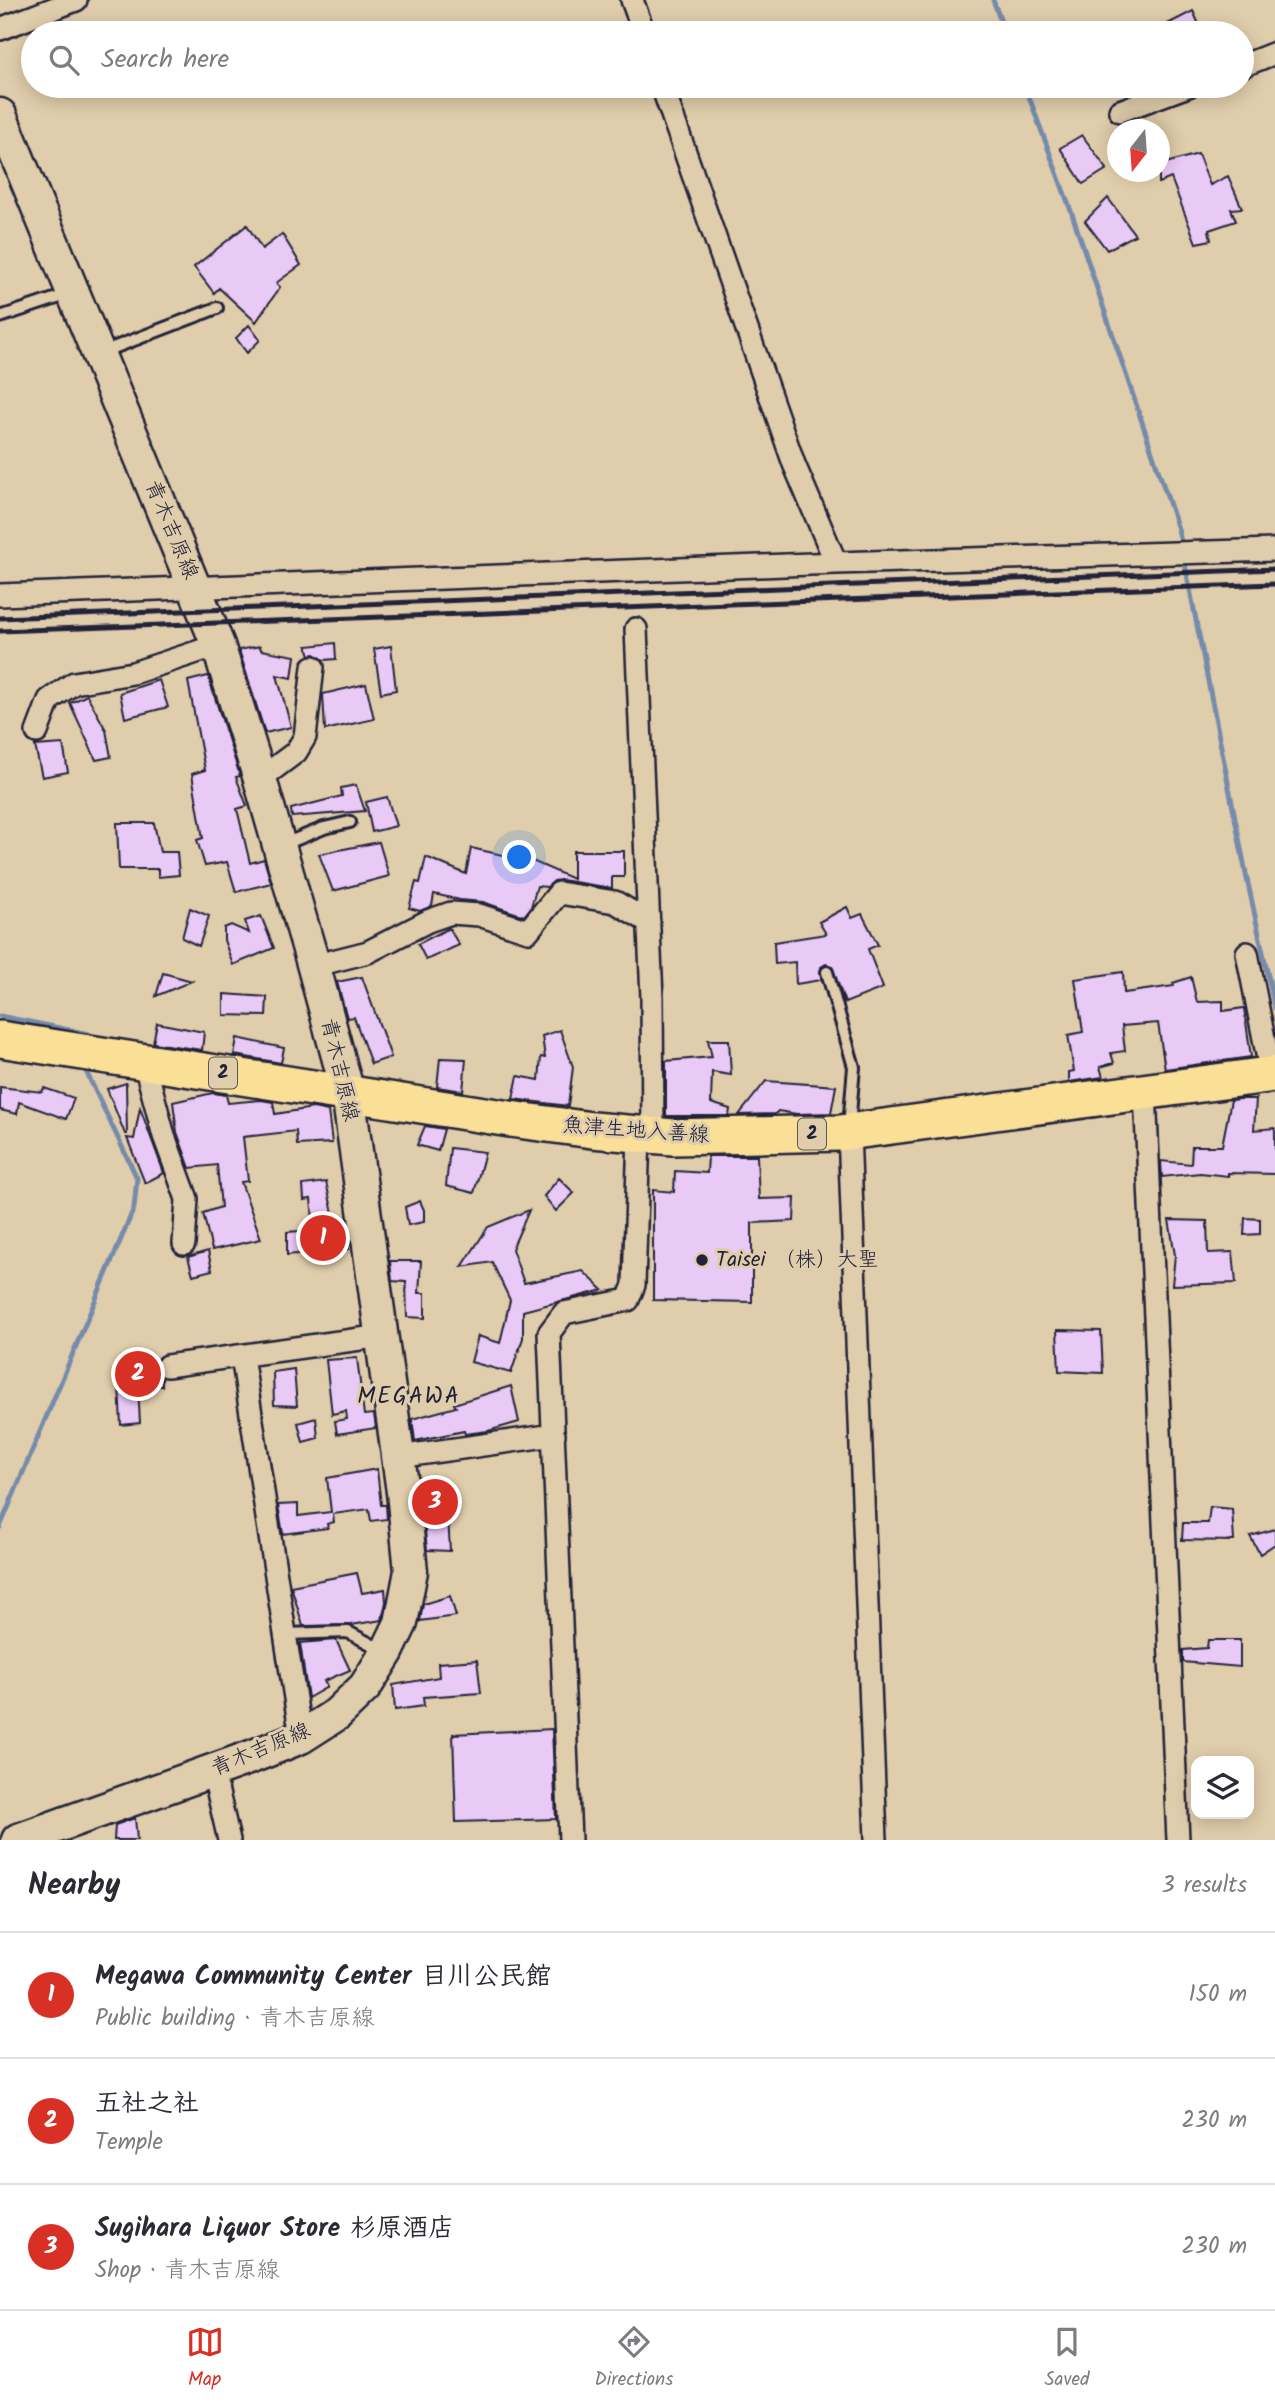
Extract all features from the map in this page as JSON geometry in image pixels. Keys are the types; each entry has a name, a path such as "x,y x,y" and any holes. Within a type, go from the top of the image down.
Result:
{"main road":[{"name":"青木吉原線","path":"0,115 218,645 279,846 348,1093 383,1336 411,1571 401,1623 387,1653 365,1687 337,1714 301,1737 213,1772 18,1840"},
{"name":"魚津生地入善線","path":"0,1039 510,1119 646,1135 711,1137 849,1132 1273,1074"}],"street":[{"path":"0,29 76,0"},
{"path":"632,0 640,21"},
{"path":"1254,61 1275,53"},
{"path":"666,98 794,464 836,564"},
{"path":"1121,111 1156,98"},
{"path":"0,595 1275,550"},
{"path":"570,1840 549,1333 564,1313 628,1300 634,1285 646,1135 652,998 636,629"},
{"path":"37,733 49,700 74,683 133,673 218,645"},
{"path":"260,779 296,752 305,737 313,667"},
{"path":"313,967 368,952 428,921 451,913 478,915 528,931 559,893 615,902 649,922"},
{"path":"1247,953 1273,1074"},
{"path":"144,1061 164,1136 187,1199 184,1244"},
{"path":"1145,1091 1178,1840"},
{"path":"849,1132 876,1840"},
{"path":"167,1366 383,1336"},
{"path":"242,1356 301,1737"},
{"path":"398,1457 554,1434"},
{"path":"213,1772 229,1840"}],"lane":[{"path":"0,317 72,293"},
{"path":"97,354 217,308"},
{"path":"279,846 324,828 350,822"},
{"path":"827,972 854,1067 849,1132"},
{"path":"286,1634 348,1632 387,1653"}],"building":[{"path":"1193,11 1198,21 1173,21"},
{"path":"1082,135 1107,169 1083,184 1060,148"},
{"path":"1198,154 1210,185 1228,176 1242,208 1231,209 1236,221 1209,230 1211,240 1196,243 1170,178 1170,162"},
{"path":"1108,198 1135,235 1107,250 1085,221"},
{"path":"247,225 262,249 282,234 301,265 276,283 280,287 256,322 219,288 214,293 194,267"},
{"path":"249,325 260,340 247,353 236,338"},
{"path":"335,643 336,659 324,660 315,654 310,655 307,646"},
{"path":"260,646 261,650 295,656 292,678 277,675 291,727 265,733 239,650"},
{"path":"391,646 396,690 381,693 374,649"},
{"path":"208,676 240,776 236,777 247,806 237,809 250,863 264,859 271,883 236,892 227,862 205,866 197,840 203,838 192,774 205,770 188,681"},
{"path":"159,680 168,707 125,718 120,693"},
{"path":"366,684 374,719 325,730 323,694"},
{"path":"87,695 106,730 111,757 96,760 70,703"},
{"path":"63,744 68,772 42,777 35,746"},
{"path":"356,785 365,811 292,817 291,809 342,796 341,788"},
{"path":"387,797 396,826 372,832 366,802"},
{"path":"117,823 154,823 160,852 177,852 179,875 158,877 158,869 119,869"},
{"path":"379,842 389,876 333,891 319,854"},
{"path":"471,848 520,859 521,856 573,879 573,851 624,851 624,877 612,877 612,888 561,880 554,881 547,887 537,886 531,907 524,916 483,902 434,894 432,906 420,911 409,908 416,882 420,883 426,857 466,874"},
{"path":"847,907 852,918 862,914 878,945 868,949 883,988 845,1003 832,966 826,964 821,967 821,980 796,984 795,962 775,964 774,942 826,934 819,922"},
{"path":"190,908 209,916 199,946 182,938"},
{"path":"261,916 274,948 233,965 224,940 224,928 231,925 249,933 245,921"},
{"path":"449,928 459,945 426,960 418,944"},
{"path":"1123,972 1124,993 1174,986 1173,983 1191,977 1197,1002 1223,1001 1223,1011 1244,1008 1251,1057 1165,1069 1158,1023 1122,1026 1125,1051 1111,1053 1114,1063 1100,1067 1103,1077 1069,1082 1069,1072 1074,1071 1068,1035 1083,1032 1075,979"},
{"path":"163,973 192,981 156,996"},
{"path":"362,977 391,1057 371,1064 354,1017 347,1018 337,982"},
{"path":"224,994 267,997 266,1016 224,1015"},
{"path":"157,1023 204,1032 202,1050 153,1043"},
{"path":"560,1030 573,1067 568,1106 513,1099 518,1076 539,1080 541,1057 545,1058 542,1036"},
{"path":"237,1038 284,1048 281,1063 234,1055"},
{"path":"708,1040 729,1040 731,1075 712,1072 711,1103 730,1109 729,1116 666,1116 666,1061 712,1057"},
{"path":"440,1058 466,1059 463,1091 437,1087"},
{"path":"766,1081 836,1086 831,1113 797,1114 778,1111 775,1114 739,1115"},
{"path":"126,1083 127,1134 125,1134 107,1089"},
{"path":"0,1087 42,1092 44,1088 74,1098 66,1119 19,1102 17,1114 0,1110"},
{"path":"213,1093 226,1095 228,1103 261,1100 273,1102 275,1114 313,1108 328,1111 332,1143 297,1145 296,1131 243,1137 248,1181 241,1182 261,1239 212,1250 203,1213 221,1207 217,1165 190,1168 177,1132 173,1102"},
{"path":"1256,1099 1254,1130 1275,1128 1275,1174 1228,1173 1228,1176 1200,1173 1162,1177 1161,1161 1191,1164 1192,1146 1222,1146 1231,1100"},
{"path":"140,1108 164,1173 145,1183 127,1138 134,1139"},
{"path":"425,1126 444,1129 438,1151 417,1145"},
{"path":"450,1148 485,1152 474,1193 446,1186"},
{"name":"Taisei （株）大聖","path":"708,1156 757,1156 759,1199 795,1198 794,1221 752,1223 752,1302 653,1300 653,1190 674,1192 675,1171 707,1173"},
{"path":"559,1178 574,1193 556,1211 544,1196"},
{"path":"326,1182 337,1231 347,1232 349,1249 287,1255 287,1232 314,1230 311,1199 304,1200 303,1185"},
{"path":"420,1201 424,1210 424,1222 408,1225 405,1207"},
{"path":"529,1210 512,1249 524,1283 583,1271 603,1290 523,1311 523,1338 511,1373 471,1362 478,1336 500,1343 510,1300 492,1262 462,1267 488,1227"},
{"path":"1245,1218 1260,1219 1260,1234 1244,1235"},
{"path":"1169,1220 1207,1221 1208,1253 1233,1252 1236,1283 1172,1285 1175,1255"},
{"path":"208,1251 212,1270 193,1275 188,1257"},
{"path":"390,1261 421,1261 419,1293 425,1293 425,1318 407,1317 406,1282 392,1281"},
{"path":"1057,1330 1101,1331 1103,1373 1059,1371"},
{"path":"357,1358 364,1415 374,1414 376,1428 337,1434 335,1421 347,1419 346,1411 332,1414 326,1360"},
{"path":"118,1363 154,1363 156,1373 162,1378 162,1386 138,1386 140,1423 121,1425"},
{"path":"294,1369 297,1406 274,1405 273,1372"},
{"path":"511,1386 519,1422 488,1431 465,1434 464,1431 415,1441 412,1419 456,1407 454,1404"},
{"path":"316,1418 318,1438 303,1442 298,1423"},
{"path":"377,1469 381,1505 386,1505 387,1519 371,1521 369,1509 333,1514 334,1522 327,1524 328,1528 283,1534 278,1505 298,1504 298,1516 331,1512 327,1478"},
{"path":"446,1482 450,1551 427,1550 420,1484"},
{"path":"1210,1507 1232,1509 1234,1541 1182,1540 1183,1523 1208,1523"},
{"path":"1275,1529 1275,1544 1260,1554 1250,1536"},
{"path":"357,1573 362,1593 385,1589 386,1602 382,1620 351,1625 303,1626 291,1586"},
{"path":"450,1596 456,1616 420,1621 423,1604"},
{"path":"336,1640 350,1670 324,1681 327,1687 308,1698 300,1643"},
{"path":"1208,1640 1240,1640 1240,1667 1183,1662 1183,1650 1207,1648"},
{"path":"477,1660 481,1693 423,1697 424,1706 395,1710 393,1685 439,1677 438,1663"},
{"path":"552,1729 556,1819 456,1822 453,1734"},
{"path":"135,1818 137,1840 114,1840 115,1825"}],"waterway":[{"path":"993,0 1001,21"},
{"path":"1029,98 1071,211 1182,546"},
{"path":"1184,559 1275,1008"},
{"path":"0,1016 89,1034 88,1041"},
{"path":"0,1527 134,1208 137,1178 83,1065"}],"railway":[{"path":"0,618 1275,569"},
{"path":"0,631 1275,584"}],"place":[{"name":"Megawa Community Center 目川公民館","path":"323,1238"},
{"name":"Taisei （株）大聖","path":"702,1260"},
{"name":"五社之社","path":"138,1374"},
{"name":"Sugihara Liquor Store 杉原酒店","path":"435,1502"}],"district":[{"name":"MEGAWA","path":"409,1397"}]}
